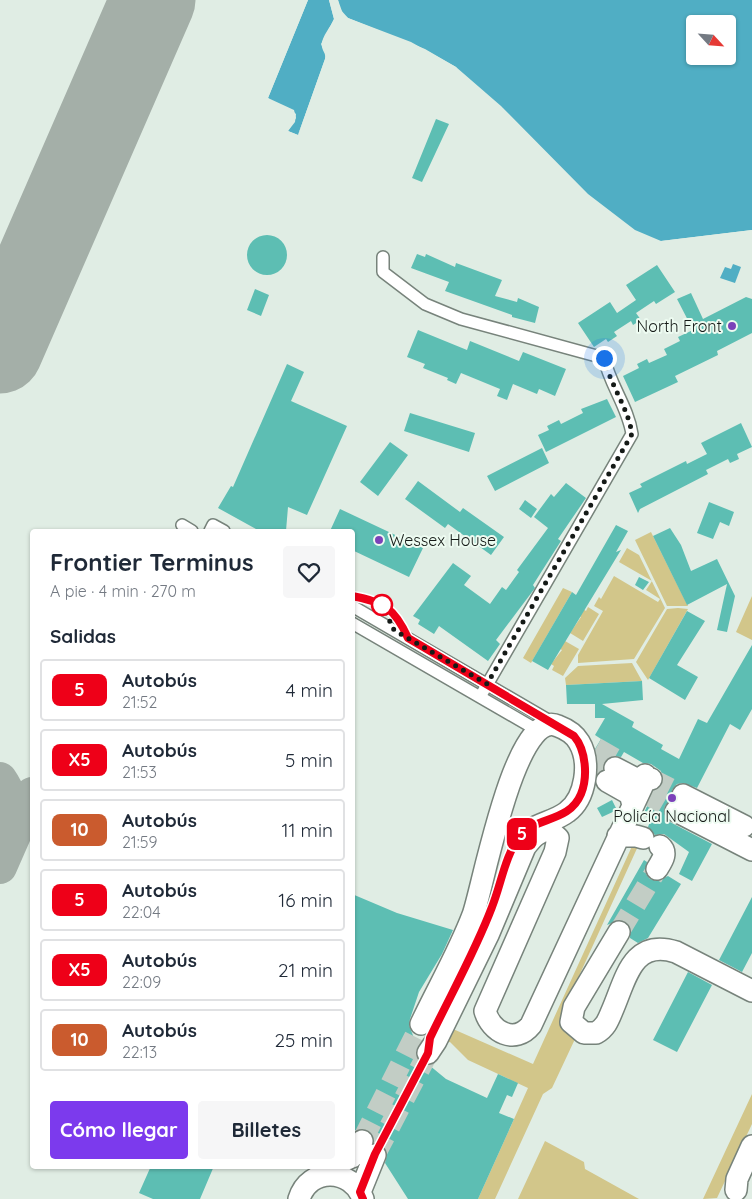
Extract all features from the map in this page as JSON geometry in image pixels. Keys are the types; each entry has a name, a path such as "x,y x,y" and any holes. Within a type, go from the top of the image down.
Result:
{"highway":[{"path":"421,1024 474,913 504,799 529,743 588,757 643,788"},
{"path":"588,757 630,794 643,788"},
{"path":"588,757 581,793 566,813 521,835 514,847 484,927 430,1038 428,1053 436,1041 488,935 520,859 531,840 542,831 549,830 554,833 558,844 485,1011 492,1026 508,1035 517,1036 524,1033 530,1025 618,836 643,788"},
{"path":"744,826 680,803 752,850"},
{"path":"618,836 636,836 664,849 664,855 657,869"},
{"path":"619,932 574,1008 572,1022 584,1033 596,1033 605,1026 631,968 640,955 652,949 663,948 676,952 752,991"},
{"path":"736,1190 737,1179 752,1146"},
{"path":"362,1195 363,1151"},
{"path":"299,1199 304,1187 316,1177 338,1170 362,1195"}],"street":[{"path":"383,257 383,272 425,304 461,320 604,358 612,384 630,422 632,434 480,697"},
{"path":"182,525 189,529"},
{"path":"211,529 213,525 220,529"},
{"path":"355,608 487,684 588,757"},
{"path":"355,626 588,757"}],"shaded area":[{"path":"651,532 688,606 667,606 635,540"},
{"path":"627,548 639,555 652,581 619,562"},
{"path":"614,576 658,602 660,599 646,590 652,581 665,608 634,659 578,663 578,655 603,611 594,606 599,597 601,599"},
{"path":"563,588 572,592 531,663 523,658"},
{"path":"752,596 752,640 736,632"},
{"path":"588,607 599,614 583,641 570,633 581,617 579,616 583,609 586,611"},
{"path":"667,609 688,609 648,680 636,662"},
{"path":"565,641 579,649 563,676 552,670 554,666 551,664 562,650 560,649"},
{"path":"632,663 642,681 566,685 565,678 578,666"},
{"path":"633,844 639,844 569,998 575,1039 552,1088 543,1094 495,1199 478,1199 528,1088 468,1060 450,1042 443,1043 453,1029 533,1064"},
{"path":"752,1094 752,1124 717,1198 703,1199"},
{"path":"545,1141 584,1162 585,1169 639,1199 518,1199"}],"water":[{"path":"308,0 329,0 334,19 324,36 322,47 325,59 298,135 288,131 295,122 296,114 268,98"},
{"path":"338,0 752,0 752,230 661,241 635,230 588,194 501,106 456,67 411,42 348,18 340,9"},
{"path":"733,264 741,267 735,283 720,278 725,267 731,269"}],"pier":[{"path":"306,0 308,0 268,98 294,110 296,118 288,131 298,135 325,59 326,55 321,44 334,19 329,0 332,0 336,19 324,44 328,60 297,138 285,131 294,118 292,112 268,102 265,98"},
{"path":"336,0 338,0 343,14 348,18 425,49 456,67 459,73 410,44 347,21 337,10"},
{"path":"752,230 752,233 655,242 661,241"}],"building":[{"path":"436,119 449,124 422,182 412,178"},
{"path":"267,235 278,238 284,244 287,255 284,266 278,272 267,275 256,272 250,266 247,255 250,244 256,238"},
{"path":"417,254 425,257 426,254 455,267 456,263 502,280 495,296 517,302 518,298 539,307 535,323 512,317 512,315 445,291 449,282 411,268"},
{"path":"657,265 675,292 656,304 654,301 636,313 641,320 633,325 631,321 614,332 617,336 608,342 606,339 594,347 578,323 610,302 617,313 636,300 626,285"},
{"path":"255,289 269,295 261,316 247,310"},
{"path":"691,293 703,319 746,297 752,299 752,333 717,351 718,355 675,376 678,382 635,402 623,376 639,368 637,364 647,359 649,363 667,355 664,349 680,341 678,337 693,330 677,299"},
{"path":"418,330 467,350 470,341 519,361 523,352 566,369 555,396 539,389 537,394 513,384 507,400 497,396 500,389 461,373 456,384 447,380 448,378 423,368 425,364 407,357"},
{"path":"287,364 304,372 291,401 347,426 307,515 288,507 286,529 256,529 218,508 231,486 233,487"},
{"path":"607,399 616,417 546,452 538,435 549,430 547,426 559,420 561,424 583,413 581,409"},
{"path":"410,413 475,433 469,452 404,431"},
{"path":"741,423 752,447 737,454 739,459 730,463 728,459 706,470 708,474 640,509 638,513 629,493 642,487 640,484 686,461 687,464 707,454 701,443"},
{"path":"390,442 408,455 378,496 360,482"},
{"path":"542,448 549,463 495,491 487,476"},
{"path":"418,481 460,512 463,508 504,537 491,555 448,524 445,528 405,499"},
{"path":"566,483 586,498 558,539 561,541 533,585 535,588 496,640 500,644 488,661 439,626 434,634 418,624 420,620 413,616 453,563 471,576 464,585 490,604 502,587 506,590 519,572 517,570 548,528 534,517 551,494 554,497"},
{"path":"525,500 537,509 531,518 519,509"},
{"path":"709,502 734,512 729,526 720,522 713,539 697,533"},
{"name":"Wessex House","path":"340,509 423,548 409,577 355,551 355,529 331,529"},
{"path":"616,525 628,531 616,552 621,550 548,670 532,661 572,592 576,595"},
{"path":"670,528 681,545 691,571 717,559 735,596 727,632 717,630 727,584 687,605 653,536"},
{"path":"639,577 649,582 643,590 635,585"},
{"path":"687,611 705,621 677,665 698,677 685,700 649,678"},
{"path":"752,645 752,709 740,730 730,724 697,788 683,783 677,784 672,790 672,800 665,806 664,812 670,822 712,844 692,881 679,874 689,852 664,834 655,835 648,827 651,819 643,815 654,791 663,784 661,771 651,764 643,763 624,752 621,757 614,756 608,758 604,763 603,770 598,773 595,749 601,739 595,735 605,718 595,718 595,704 567,704 566,685 642,681 643,700 602,704 634,722 632,727 663,745 661,749 679,759 698,719 707,723"},
{"path":"612,800 617,810 602,817 597,808"},
{"path":"644,860 647,862 646,874 650,879 657,881 668,876 681,884 648,938 638,943 630,938 630,926 625,921 619,920 607,925"},
{"path":"355,895 397,913 453,930 442,954 419,992 410,1019 409,1025 417,1046 417,1059 422,1064 429,1065 446,1079 487,1098 498,1074 518,1083 512,1097 507,1095 499,1113 514,1119 478,1199 408,1199 385,1163 387,1154 385,1147 374,1143 373,1136 368,1130 355,1130"},
{"path":"752,897 752,953 742,972 719,960"},
{"path":"688,972 712,985 677,1052 653,1040"},
{"path":"150,1169 213,1169 200,1199 153,1199 139,1193"}],"taxiway":[{"path":"0,779 12,806 12,837"},
{"path":"0,867 30,799"}],"runway":[{"path":"0,351 153,0"}],"tunnel":[{"path":"596,748 619,761"},
{"path":"590,762 611,774"},
{"path":"651,779 683,795"},
{"path":"645,793 676,811"},
{"path":"619,932 657,869"},
{"path":"362,1141 421,1024"},
{"path":"375,1155 428,1053"}],"bus line":[{"name":"5","path":"355,596 365,598 390,609 396,614 408,638 574,736 579,741 582,749 584,763 584,782 575,804 566,813 533,827 521,835 514,847 484,927 430,1038 428,1053 375,1154 360,1192 363,1199"}],"place":[{"name":"North Front","path":"732,326"},
{"name":"Wessex House","path":"379,540"},
{"name":"Policía Nacional","path":"672,798"}],"route":[{"path":"382,605 394,630 487,684 632,434 630,422 607,372 604,358"}]}
